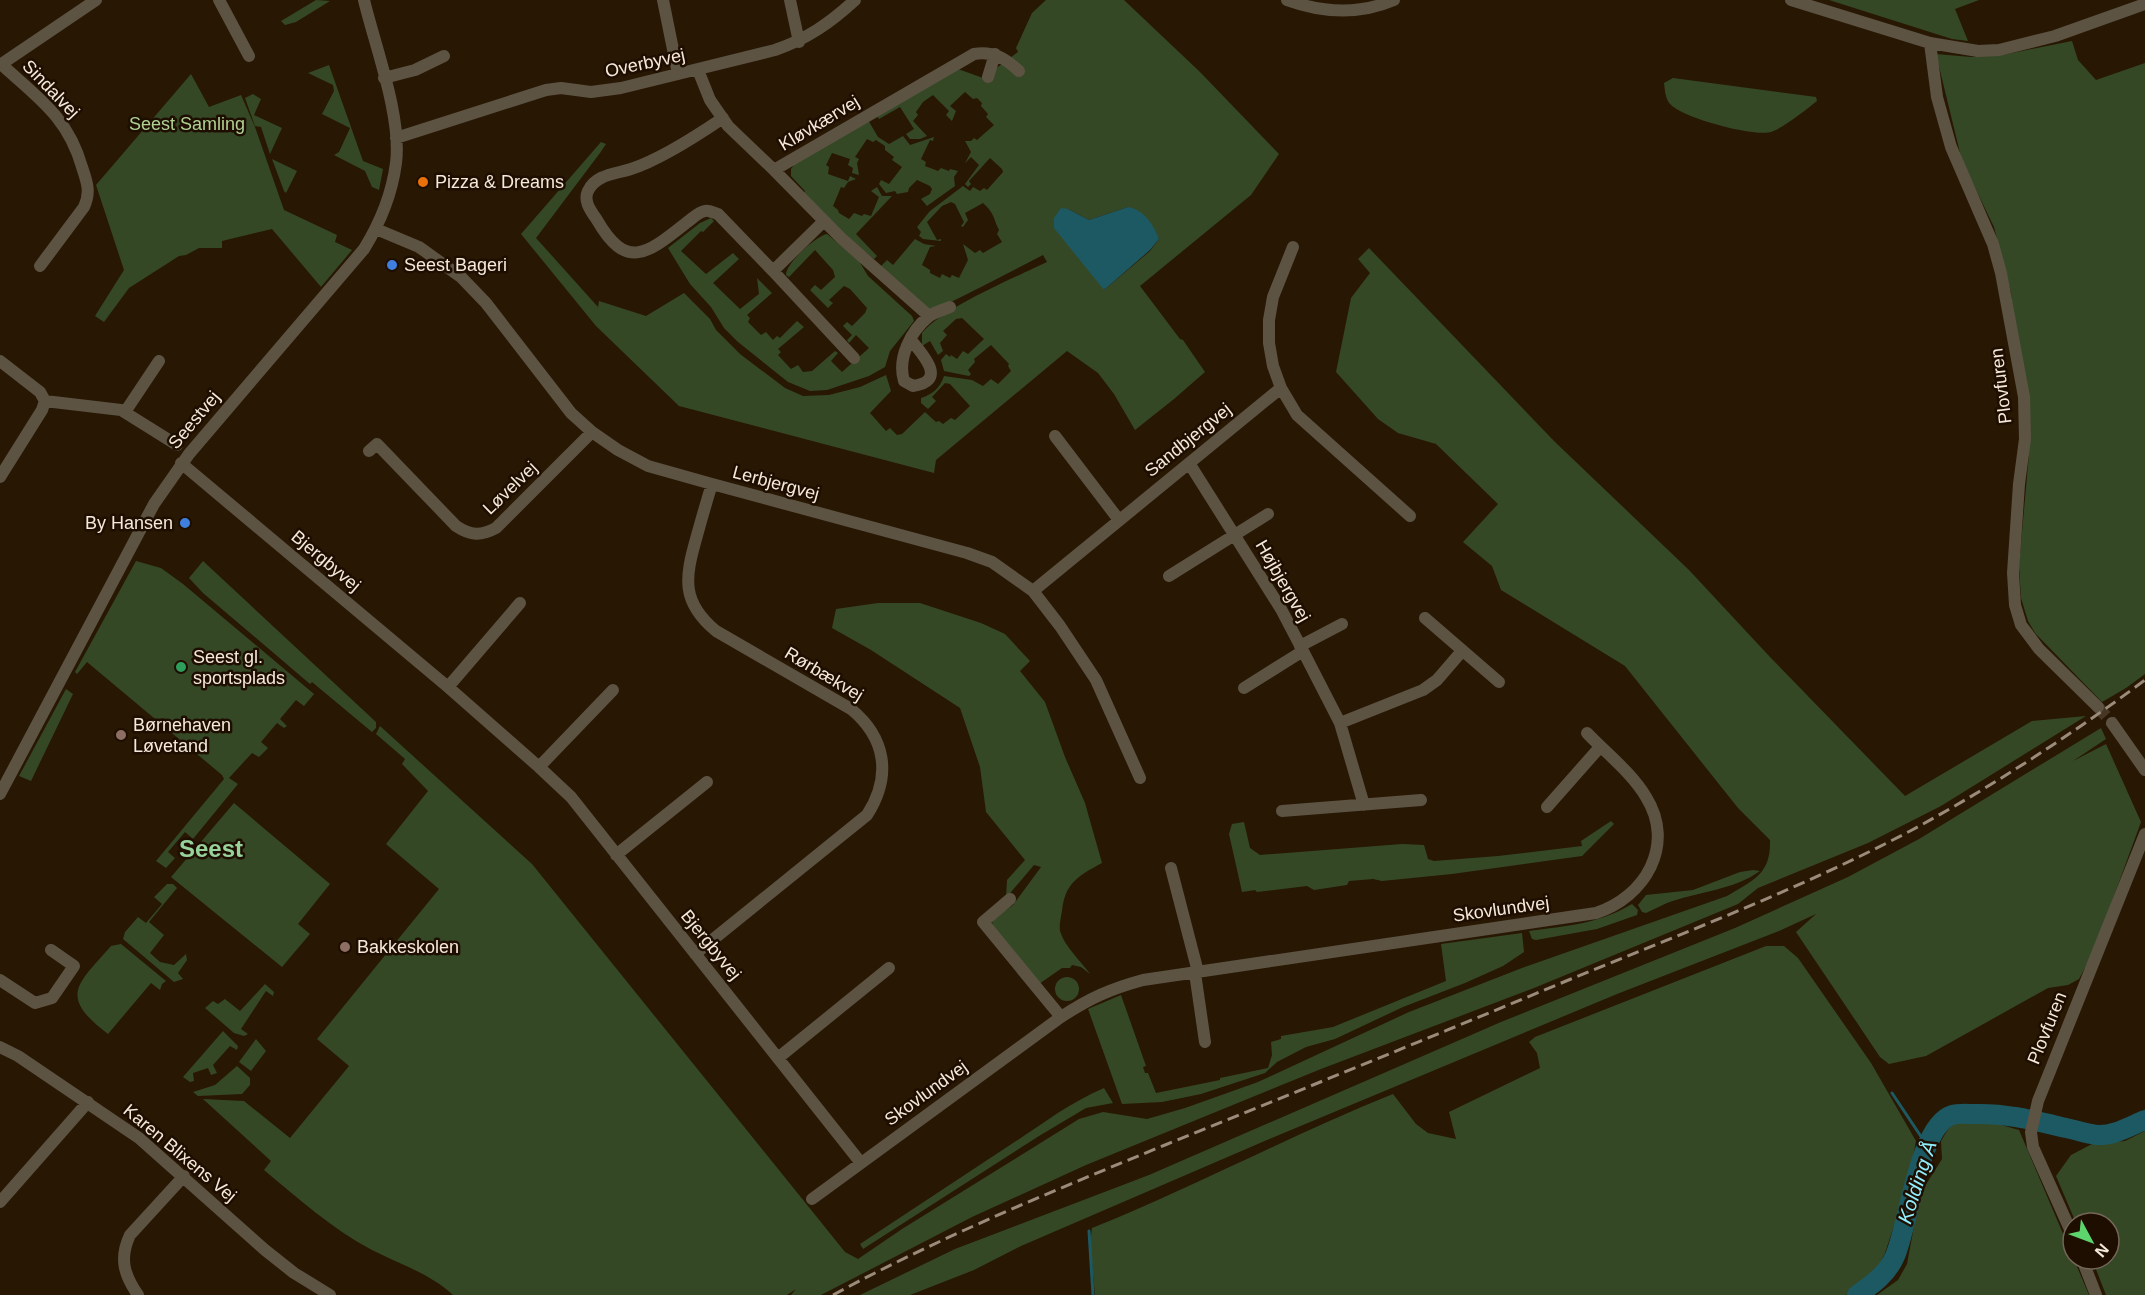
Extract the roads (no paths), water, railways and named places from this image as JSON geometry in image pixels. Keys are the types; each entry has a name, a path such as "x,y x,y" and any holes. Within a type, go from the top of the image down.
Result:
{"street":[{"path":"1,64 96,0"},
{"path":"219,0 249,56"},
{"name":"Seestvej","path":"0,794 154,504 182,463 364,249 376,229 391,185 396,162 396,138 384,78 364,0"},
{"path":"663,0 678,74"},
{"path":"790,0 799,42"},
{"name":"Overbyvej","path":"396,138 546,90 561,88 591,92 611,90 775,50 799,42 824,27 855,0"},
{"path":"1287,0 1326,11 1347,11 1368,9 1394,0"},
{"path":"1791,0 1930,43 1962,50 1999,50 2055,36 2145,4"},
{"name":"Plovfuren","path":"1930,43 1937,97 1951,147 1993,244 2001,273 2024,398 2025,439 2019,484 2013,573 2014,605 2021,624 2039,649 2098,706"},
{"name":"Kløvkærvej","path":"698,70 710,100 723,118 774,170 974,54 995,54"},
{"path":"988,77 995,54 1006,59 1019,72"},
{"path":"384,78 415,70 444,56"},
{"name":"Sindalvej","path":"1,64 56,115 69,132 89,190 84,207 40,266"},
{"path":"723,118 696,136 651,160 631,169 613,172 592,184 586,196 587,203 607,237 618,248 631,253 647,250 661,243 698,214 707,210 718,214 854,358"},
{"path":"774,170 824,221 929,316"},
{"path":"773,271 824,221"},
{"name":"Lerbjergvej","path":"376,229 419,247 461,277 486,303 571,413 592,432 618,450 648,466 967,553 992,562 1033,591 1060,626 1096,680 1140,778"},
{"path":"1293,247 1273,297 1269,320 1269,343 1273,366 1281,388 1298,415 1410,516"},
{"path":"911,340 929,316 950,307"},
{"path":"0,361 40,392 45,401 42,410 0,477"},
{"path":"125,412 159,361"},
{"name":"Sandbjergvej","path":"1033,591 1281,388"},
{"path":"45,401 121,410 177,445"},
{"name":"Løvelvej","path":"369,452 377,444 456,526 476,535 496,528 592,432"},
{"path":"1055,436 1119,520"},
{"name":"Bjergbyvej","path":"182,463 448,687 570,797 861,1163"},
{"name":"Højbjergvej","path":"1189,463 1281,609 1340,723 1364,805"},
{"name":"Rørbækvej","path":"695,954 857,824 874,804 882,778 883,765 879,745 870,727 861,717 716,631 698,613 689,594 688,574 711,484"},
{"name":"Højbjergvej","path":"1169,576 1268,514"},
{"path":"448,687 520,603"},
{"path":"1425,618 1499,682"},
{"name":"Højbjergvej","path":"1244,688 1342,624"},
{"path":"1340,723 1423,690 1437,680 1462,651"},
{"path":"539,767 613,690"},
{"path":"2112,723 2145,770"},
{"name":"Skovlundvej","path":"812,1199 1061,1017 1110,989 1143,980 1596,913 1623,902 1634,892 1651,868 1656,855 1657,826 1648,798 1639,786 1587,733"},
{"path":"1547,807 1600,747"},
{"path":"616,855 707,783"},
{"path":"1282,812 1421,800"},
{"name":"Plovfuren","path":"2062,1211 2033,1147 2031,1132 2036,1108 2145,834"},
{"path":"1171,868 1197,973 1205,1042"},
{"path":"1011,899 983,922 1061,1017"},
{"path":"0,980 35,1003 52,998 74,966 51,950"},
{"path":"778,1058 889,968"},
{"name":"Karen Blixens Vej","path":"0,1047 18,1056 139,1138 294,1274 330,1295"},
{"path":"0,1202 88,1102"},
{"path":"138,1295 125,1273 123,1255 125,1245 130,1235 184,1176"},
{"path":"2087,1271 2096,1295"}],"water":[{"path":"1128,207 1147,218 1159,239 1150,250 1104,290 1054,228 1054,218 1061,208 1068,209 1089,220"}],"waterway":[{"path":"1892,1093 1928,1147"},
{"name":"Kolding Å","path":"1857,1295 1879,1278 1892,1262 1900,1242 1923,1156 1931,1137 1941,1123 1952,1115 2010,1116 2097,1135 2116,1132 2145,1120"},
{"path":"1089,1231 1093,1295"}],"tunnel":[{"path":"2098,707 2112,723"}],"railway":[{"path":"833,1295 956,1234 1039,1197 1700,926 1828,871 1912,830 2002,778 2145,680"}],"place":[{"name":"Pizza & Dreams","path":"423,182"},
{"name":"Seest Bageri","path":"392,265"},
{"name":"By Hansen","path":"185,523"},
{"name":"Seest gl. sportsplads","path":"181,667"},
{"name":"Børnehaven Løvetand","path":"121,735"},
{"name":"Bakkeskolen","path":"345,947"}],"district":[{"name":"Seest","path":"211,848"}],"park label":[{"name":"Seest Samling","path":"187,124"}]}
